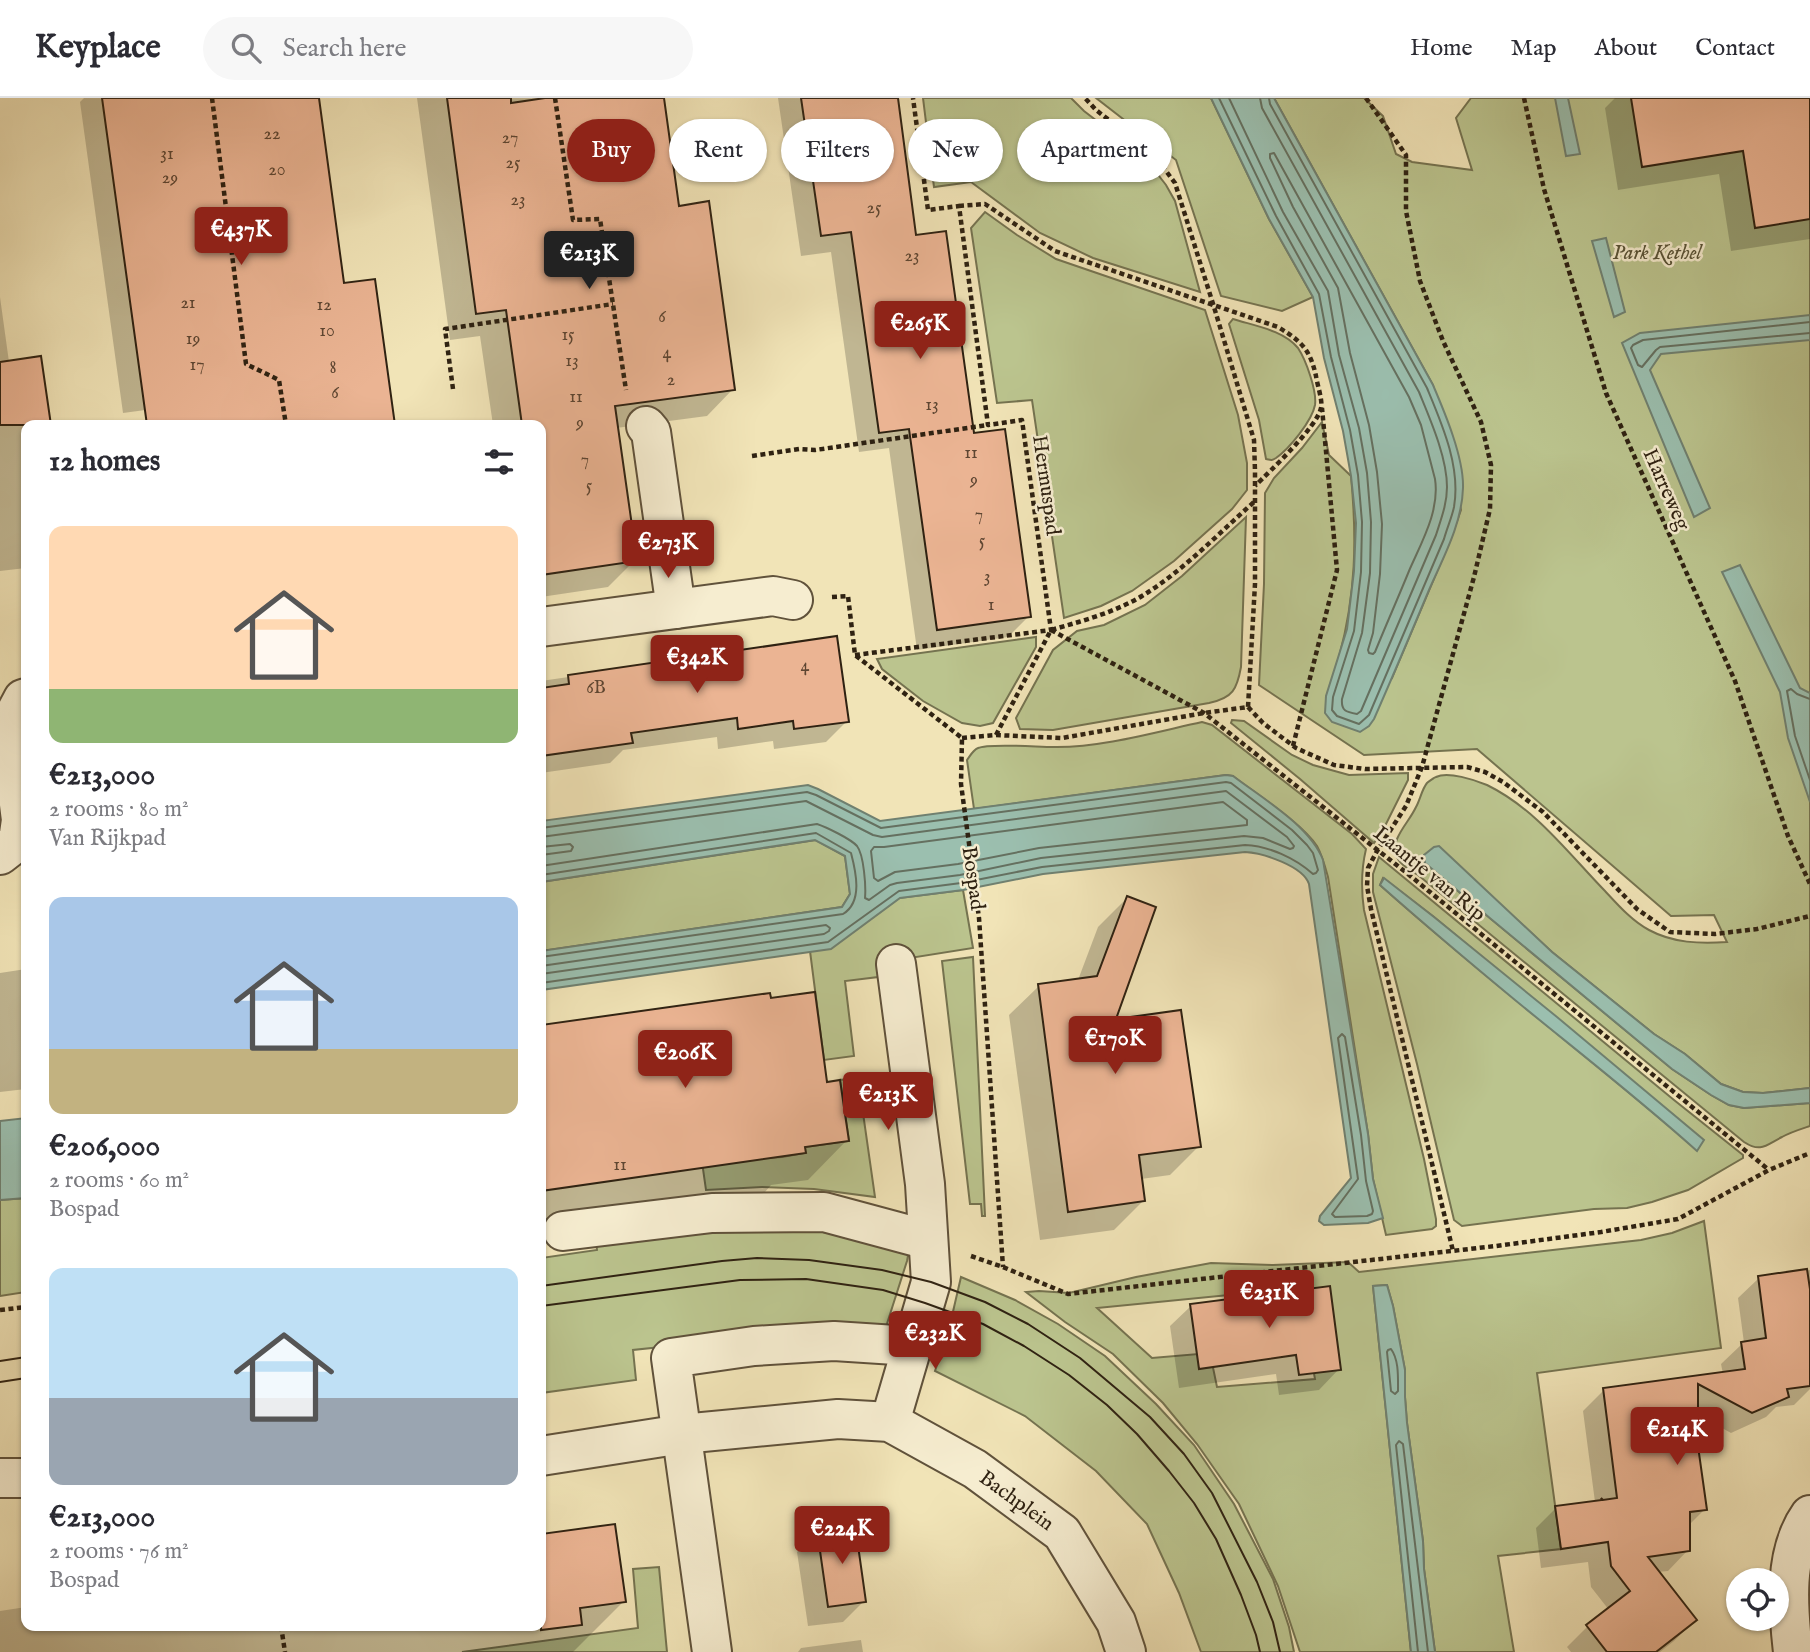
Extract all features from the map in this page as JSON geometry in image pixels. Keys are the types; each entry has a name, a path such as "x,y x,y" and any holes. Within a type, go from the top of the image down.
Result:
{"street":[{"path":"646,426 650,432 676,609"},
{"path":"546,626 774,596 793,600"},
{"path":"0,855 18,841 21,820 9,725 21,703"},
{"path":"890,1422 931,1282 925,1184 896,964"},
{"path":"563,1231 712,1213 824,1212 928,1240"},
{"path":"712,1652 671,1358 754,1346 834,1341 911,1346"},
{"name":"Bachplein","path":"546,1455 682,1434 838,1419 890,1422 975,1469 1062,1533 1116,1622 1126,1652"},
{"path":"0,1479 21,1478"},
{"path":"1793,1652 1788,1610 1791,1564 1803,1525 1810,1515"}],"path":[{"path":"212,98 246,364 279,380 285,420"},
{"path":"555,98 573,220 600,219 629,407 646,426"},
{"path":"913,98 928,210 985,204 1055,251 1278,327 1299,340 1312,361 1322,407 1337,570 1293,746"},
{"path":"1085,98 1096,110 1154,155 1175,183 1254,440 1255,584 1248,707 1263,723 1293,746 1334,765 1365,769 1467,767 1485,772 1503,782 1542,812 1637,909 1670,932 1729,933 1810,916"},
{"path":"1366,98 1406,155 1406,211 1420,281 1443,341 1482,422 1491,465 1490,509 1422,767 1406,806 1368,868 1367,886 1453,1251 1678,1219 1769,1170 1810,1153"},
{"name":"Harreweg","path":"1524,98 1544,189 1606,393 1735,681 1788,836 1810,884"},
{"path":"752,456 799,449 815,450 988,425 959,206"},
{"path":"453,389 445,328 613,304"},
{"path":"1255,486 1301,438 1322,407"},
{"name":"Hermuspad","path":"988,425 1022,420 1051,630"},
{"path":"855,655 1051,630 1100,616 1142,596 1176,571 1254,502"},
{"path":"793,600 848,596 855,655 962,738 1062,738 1248,707"},
{"path":"996,736 1051,630"},
{"name":"Laantje van Rip","path":"1051,630 1204,713 1408,874 1769,1170"},
{"name":"Bospad","path":"962,738 961,784 979,918 1003,1267 1068,1294 1453,1251"},
{"path":"0,1310 21,1308"},
{"path":"282,1631 285,1652"}],"green space":[{"path":"923,98 1071,98 1094,119 1017,119 1017,182 1164,182 1175,201 1200,292 1093,258 1040,233 971,182 1003,182 1003,119 926,119"},
{"path":"1096,98 1211,98 1269,219 1313,297 1282,311 1221,296 1176,160 1172,157 1172,119 1123,119"},
{"name":"Park Kethel","path":"1274,98 1364,98 1383,116 1396,154 1412,162 1472,170 1456,118 1471,98 1810,98 1810,1088 1763,1093 1743,1092 1721,1084 1552,952 1505,909 1424,858 1425,863 1672,1069 1729,1105 1744,1108 1810,1103 1810,1126 1763,1147 1744,1142 1399,861 1395,844 1427,783 1441,775 1461,777 1487,785 1521,806 1626,912 1649,930 1687,942 1727,942 1714,915 1671,916 1477,749 1364,755 1259,685 1265,493 1274,478 1322,422 1329,455 1351,476 1353,499 1352,589 1339,657 1392,678 1461,510 1433,385"},
{"path":"933,182 971,182 934,187"},
{"path":"985,212 1056,259 1205,310 1238,415 1247,463 1247,490 1232,509 1174,561 1132,591 1101,606 1064,618 1032,400 997,403 971,228"},
{"path":"1233,319 1268,329 1292,342 1301,353 1313,384 1313,412 1293,441 1272,460 1266,459 1259,420 1229,324"},
{"path":"1246,517 1241,667 1238,681 1229,695 1209,703 1053,730 1020,729 1016,718 1053,650 1077,631 1104,625 1145,605 1182,576"},
{"path":"1036,637 1036,647 993,723 980,726 962,723 923,701 882,669 877,659"},
{"path":"1232,720 1244,721 1292,755 1313,765 1349,775 1408,773 1408,780 1374,843 1231,723"},
{"path":"1202,722 1212,725 1352,834 1366,849 1362,880 1364,910 1424,1159 1436,1219 1436,1226 1432,1229 1386,1235 1373,1179 1328,877 1317,846 1301,828 1233,776 1226,775 974,809 967,760 978,748 1090,745"},
{"path":"816,840 845,856 850,894 842,907 546,950 546,881"},
{"path":"1379,857 1743,1155 1743,1158 1688,1190 1627,1208 1594,1209 1462,1226 1454,1220 1373,892 1373,874","holes":["1383,878 1434,917 1703,1140 1697,1150 1419,919 1380,885"]},
{"path":"963,890 973,948 878,963 878,977 845,981 854,1056 824,1060 810,951 831,948 899,898"},
{"path":"973,957 985,1216 982,1216 981,1204 970,1204 942,961"},
{"path":"858,1078 875,1197 814,1189 762,1187 706,1190 702,1162 782,1157 805,1153 805,1147 849,1141 840,1080"},
{"path":"21,1198 21,1293 0,1296 0,1200"},
{"path":"1704,1221 1721,1348 1537,1373 1561,1549 1498,1556 1514,1652 1435,1652 1407,1423 1405,1370 1387,1285 1373,1286 1411,1652 1300,1652 1278,1586 1239,1504 1197,1444 1163,1403 1113,1354 1026,1292 1069,1293 1211,1263 1273,1265 1348,1262 1359,1272 1641,1240 1672,1233","holes":["1299,1288 1315,1379 1217,1387 1210,1353 1152,1358 1097,1308"]},
{"path":"751,1228 816,1231 910,1245 884,1333 814,1331 633,1350 636,1380 546,1392 546,1257 597,1250 596,1241"},
{"path":"961,1277 1015,1300 1058,1324 1105,1356 1156,1404 1194,1445 1234,1504 1273,1579 1289,1627 1294,1652 1201,1652 1179,1593 1147,1524 1096,1471 1025,1416 935,1371 949,1329"},
{"path":"659,1567 667,1652 462,1652 638,1628 633,1569"}],"water":[{"path":"1211,98 1274,98 1433,385 1453,436 1460,463 1462,501 1451,540 1374,719 1360,732 1332,722 1325,713 1326,696 1347,629 1356,523 1343,431 1324,358 1313,297 1269,219"},
{"path":"1555,98 1568,98 1580,154 1566,156"},
{"path":"1606,238 1625,312 1614,317 1592,241"},
{"path":"1810,315 1810,340 1661,354 1650,370 1710,508 1694,517 1622,343 1640,333"},
{"path":"1740,565 1800,688 1810,693 1810,802 1788,738 1780,692 1722,572"},
{"path":"1226,775 1233,776 1271,803 1308,836 1323,860 1373,1179 1383,1218 1368,1223 1324,1225 1319,1221 1320,1216 1351,1178 1309,884 1305,877 1291,866 1262,855 1245,852 1043,874 963,890 900,898 831,949 546,989 546,950 842,907 850,894 845,856 815,840 546,881 546,820 808,785 880,821"},
{"path":"1439,846 1552,952 1721,1084 1743,1092 1763,1093 1810,1088 1810,1103 1744,1108 1729,1105 1672,1069 1425,863 1424,855"},
{"path":"1384,878 1704,1140 1697,1151 1397,900 1380,885"},
{"path":"21,1119 21,1198 0,1200 0,1121"},
{"path":"1387,1285 1405,1370 1407,1423 1435,1652 1411,1652 1373,1286"}],"building":[{"path":"102,98 319,98 344,283 375,279 394,420 146,420"},
{"path":"447,98 511,98 511,103 545,98 664,98 669,134 669,182 676,182 679,206 709,201 735,390 615,406 637,561 546,574 546,420 521,420 506,310 476,314"},
{"path":"801,98 898,98 916,235 946,231 974,433 1005,429 1031,617 937,630 909,429 879,433 851,232 821,236 813,182 894,182 894,119 804,119"},
{"path":"1631,98 1810,98 1810,219 1755,228 1743,151 1642,167"},
{"path":"41,356 50,420 21,420 21,425 0,425 0,362"},
{"path":"837,636 849,722 794,729 793,721 738,729 737,718 631,733 633,743 546,755 546,687 569,684 568,675"},
{"path":"1127,896 1156,907 1116,1019 1181,1010 1201,1147 1139,1155 1145,1201 1068,1212 1038,984 1097,976"},
{"path":"815,992 827,1082 840,1080 849,1141 805,1147 806,1153 546,1190 546,1024 770,993 771,998"},
{"path":"1807,1269 1810,1289 1810,1386 1787,1389 1789,1397 1752,1413 1698,1384 1696,1432 1707,1510 1690,1512 1690,1551 1648,1557 1697,1620 1656,1652 1607,1652 1586,1625 1630,1591 1611,1566 1608,1542 1561,1549 1555,1506 1617,1498 1603,1388 1745,1369 1741,1342 1766,1338 1758,1276"},
{"path":"1330,1286 1341,1370 1299,1375 1296,1355 1199,1369 1190,1304"},
{"path":"615,1524 626,1602 580,1608 582,1625 546,1629 546,1533"},
{"path":"855,1524 866,1602 828,1607 817,1530"}],"tram line":[{"path":"546,1285 757,1258 809,1260 882,1270 931,1282 985,1302 1028,1324 1080,1358 1150,1417 1184,1454 1212,1493 1257,1582 1273,1622 1280,1652"},
{"path":"546,1305 740,1280 806,1279 883,1290 983,1324 1069,1375 1107,1405 1169,1471 1194,1503 1216,1539 1241,1595 1260,1652"},
{"path":"0,1361 21,1358"},
{"path":"0,1382 21,1379"}]}
